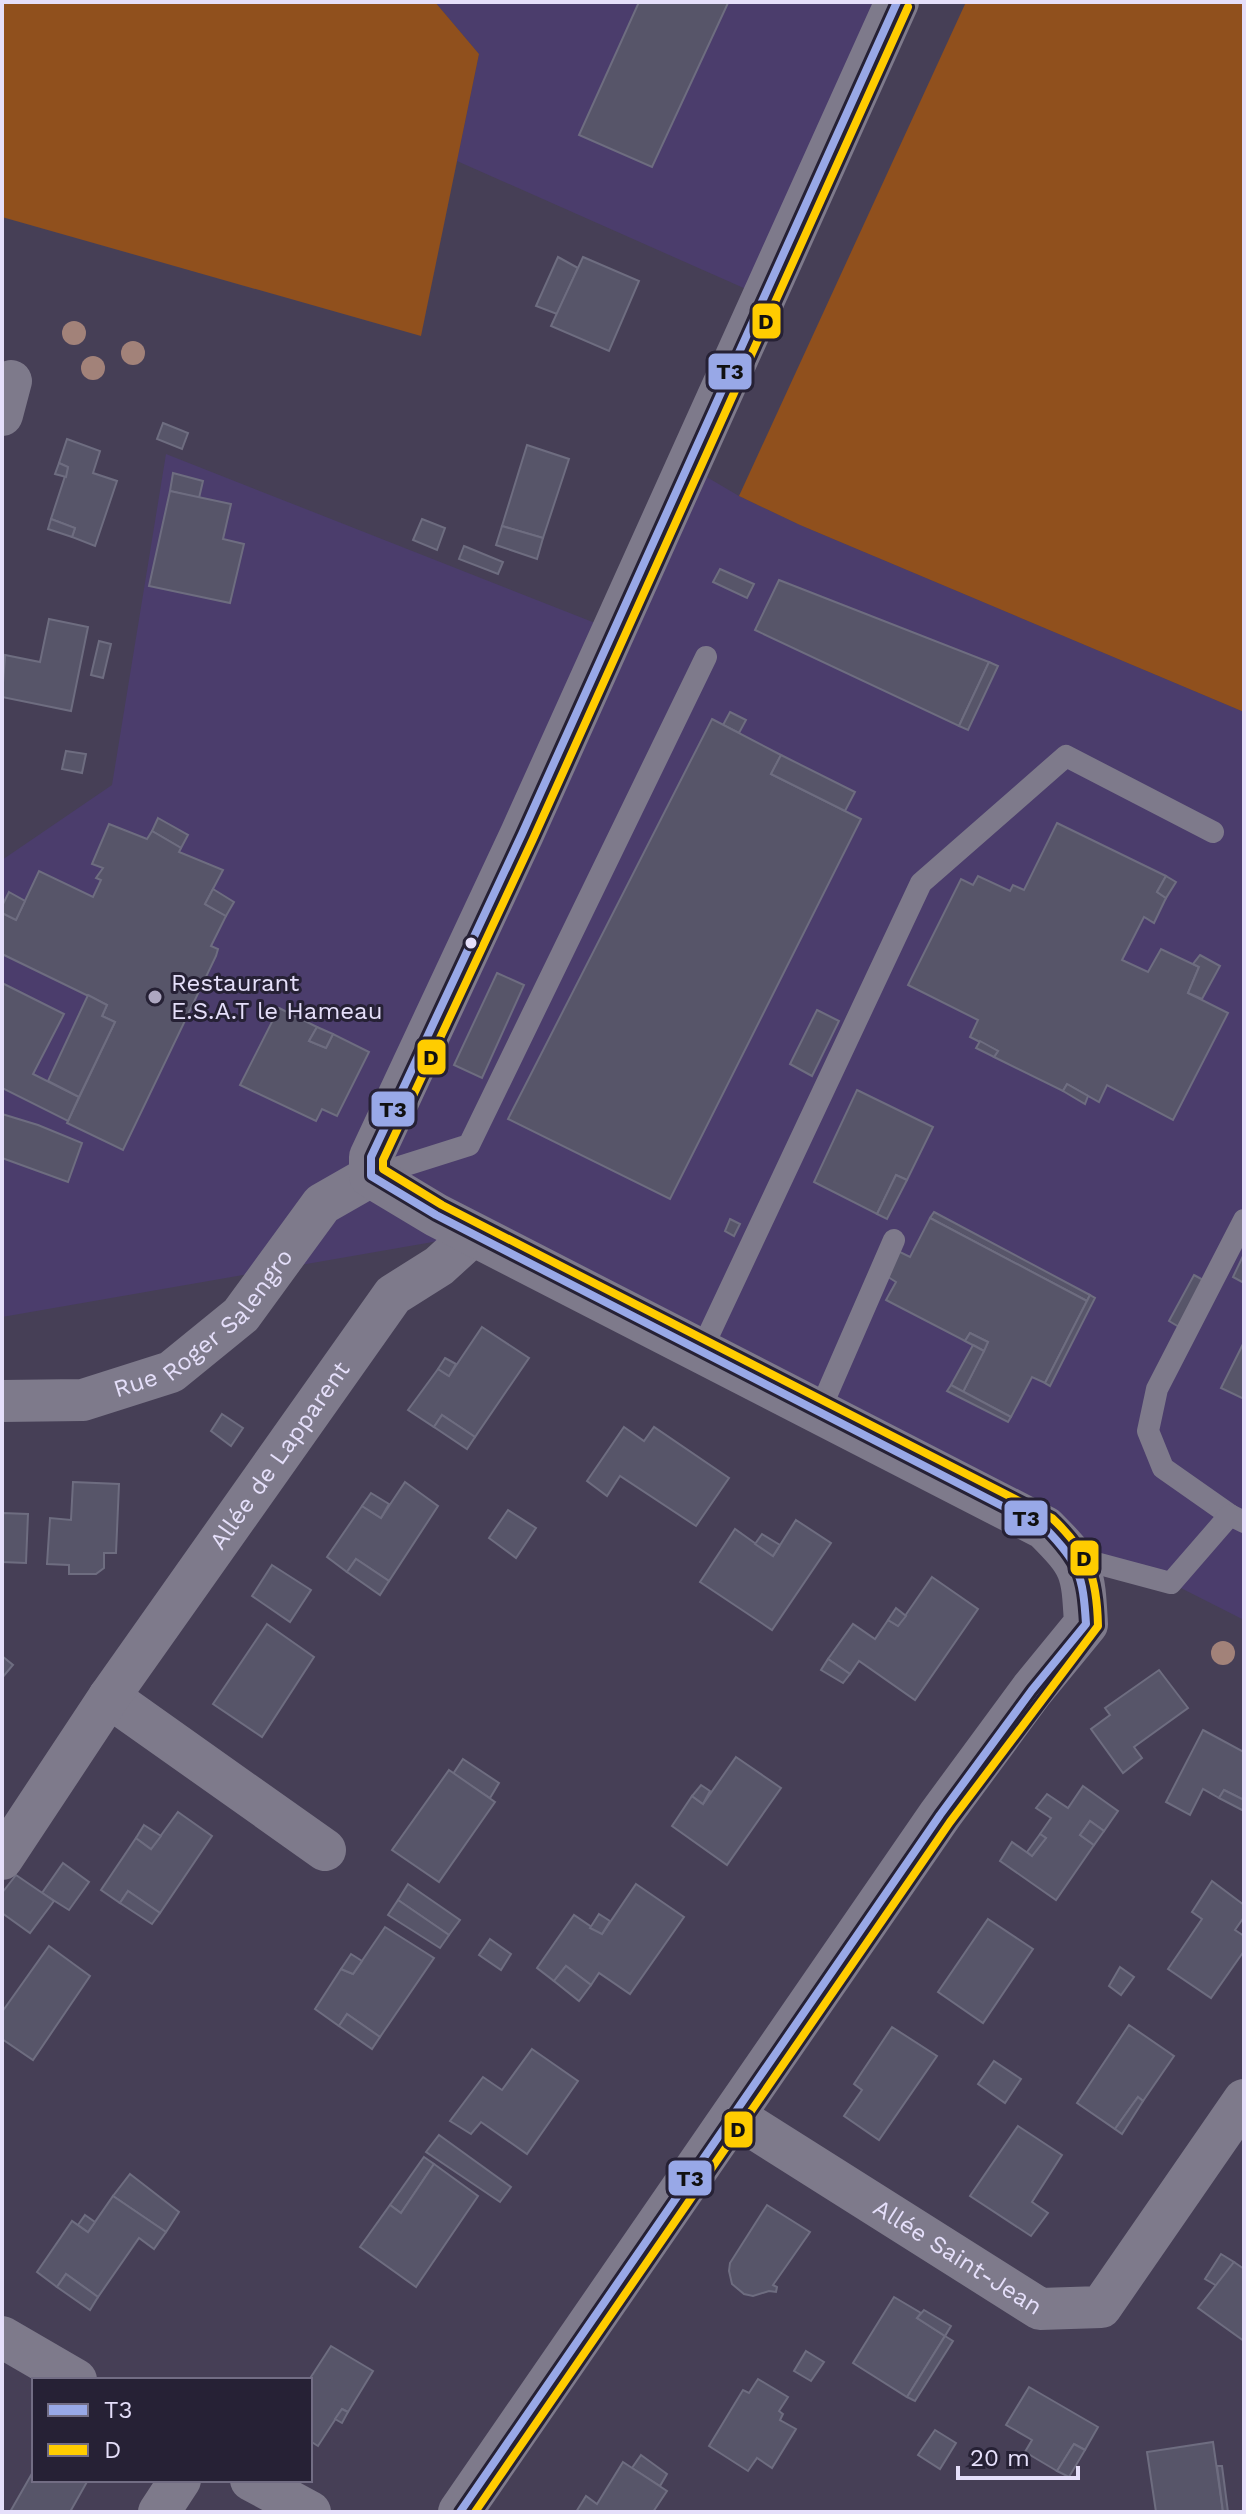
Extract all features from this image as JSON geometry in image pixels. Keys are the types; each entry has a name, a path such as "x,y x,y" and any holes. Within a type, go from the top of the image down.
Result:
{"street":[{"path":"460,2512 940,1815 1032,1690 1086,1624 1084,1583 1074,1557 1045,1528 473,1235 371,1176 371,1157 516,848 897,2"},
{"name":"Rue Roger Salengro","path":"2,1401 83,1400 171,1372 241,1315 322,1204 371,1176"},
{"name":"Allée de Lapparent","path":"2,1859 109,1697 393,1295 439,1266 473,1235"},
{"path":"109,1697 325,1850"},
{"name":"Allée Saint-Jean","path":"733,2115 1040,2309 1101,2307 1244,2100"},
{"path":"2,2337 73,2378"},
{"path":"159,2512 179,2482"},
{"path":"255,2482 310,2512"}],"lane":[{"path":"371,1176 469,1145 706,657"},
{"path":"701,1351 921,883 1066,756 1213,832"},
{"path":"1074,1557 1171,1583 1237,1518 1163,1468 1148,1431 1157,1389 1244,1220"},
{"path":"819,1412 894,1240"}],"shaded area":[{"path":"2,2 435,2 479,54 421,336 2,217"},
{"path":"435,2 897,2 764,297 457,161 479,54"},
{"path":"966,2 1244,2 1244,712 800,525 739,496"},
{"path":"166,454 613,630 688,466 739,496 800,525 1244,712 1244,1620 1171,1583 1074,1557 473,1235 2,1317 2,860 112,785"}],"building":[{"path":"639,2 728,3 652,167 579,135"},
{"path":"558,257 578,268 557,314 536,306"},
{"path":"583,257 639,281 609,351 551,326"},
{"path":"163,423 188,433 182,449 157,439"},
{"path":"67,439 100,451 93,473 117,481 95,546 72,537 75,528 51,519 68,467 59,463"},
{"path":"527,445 569,459 543,538 502,526"},
{"path":"59,463 68,467 66,477 55,474"},
{"path":"173,473 203,481 199,498 170,491"},
{"path":"170,491 231,504 223,539 244,544 230,603 149,586"},
{"path":"51,519 75,528 72,537 48,529"},
{"path":"422,519 445,528 437,550 413,540"},
{"path":"502,526 543,538 537,559 496,545"},
{"path":"464,546 503,562 498,574 459,559"},
{"path":"720,569 754,584 747,598 713,582"},
{"path":"779,580 989,662 959,726 755,630"},
{"path":"49,619 88,627 71,711 2,697 5,655 40,662"},
{"path":"99,641 111,644 103,678 91,675"},
{"path":"989,662 998,666 968,730 959,726"},
{"path":"730,712 746,720 739,733 723,725"},
{"path":"712,719 781,755 771,774 861,819 670,1199 508,1119"},
{"path":"66,751 86,754 82,773 62,769"},
{"path":"781,755 855,792 845,811 771,774"},
{"path":"158,818 188,835 181,848 152,831"},
{"path":"1057,823 1166,876 1157,892 1166,898 1154,923 1144,917 1122,960 1148,972 1161,949 1199,967 1188,993 1228,1013 1173,1120 1107,1085 1099,1102 1067,1084 1063,1091 994,1057 998,1051 970,1037 978,1020 908,985 961,879 973,885 978,876 1010,891 1013,885 1024,890"},
{"path":"109,824 147,839 152,831 181,848 179,852 223,870 205,904 226,916 211,946 218,949 216,956 123,1150 67,1123 115,1022 102,1016 107,1005 2,954 2,913 16,920 39,871 93,897 101,880 96,878 103,868 92,864"},
{"path":"1166,876 1176,882 1166,898 1157,892"},
{"path":"213,889 234,902 226,916 205,904"},
{"path":"9,892 25,901 16,920 2,913"},
{"path":"1200,955 1220,966 1202,999 1188,993 1199,967 1193,964"},
{"path":"497,973 524,985 482,1078 454,1065"},
{"path":"2,983 64,1014 33,1074 79,1097 68,1121 2,1088"},
{"path":"88,995 107,1005 102,1016 115,1022 79,1097 48,1081"},
{"path":"279,1008 317,1027 309,1041 326,1048 333,1034 369,1052 337,1116 322,1109 316,1121 240,1085"},
{"path":"817,1010 839,1021 812,1076 790,1064"},
{"path":"317,1027 333,1034 326,1048 309,1041"},
{"path":"980,1041 998,1051 994,1057 976,1048"},
{"path":"1067,1084 1088,1096 1085,1104 1063,1091"},
{"path":"857,1090 933,1127 907,1180 896,1175 877,1214 814,1182"},
{"path":"2,1114 82,1143 68,1182 2,1158"},
{"path":"896,1175 907,1180 887,1219 877,1214"},
{"path":"934,1212 1090,1295 1087,1301 930,1218"},
{"path":"930,1218 1087,1301 1045,1383 1032,1377 1011,1417 963,1392 988,1342 970,1333 965,1341 886,1300 896,1282 885,1275 898,1251 910,1257"},
{"path":"730,1219 740,1224 734,1236 725,1231"},
{"path":"1244,1254 1244,1283 1233,1277"},
{"path":"1194,1275 1205,1281 1181,1328 1169,1321"},
{"path":"1090,1295 1095,1298 1050,1386 1045,1383"},
{"path":"482,1327 529,1358 475,1437 442,1415 434,1427 408,1410 438,1369 449,1376"},
{"path":"970,1333 988,1342 984,1351 965,1341"},
{"path":"1244,1342 1244,1399 1221,1388"},
{"path":"973,1345 984,1351 963,1392 951,1385"},
{"path":"445,1358 456,1364 449,1376 438,1369"},
{"path":"951,1385 1011,1417 1008,1422 947,1391"},
{"path":"222,1414 243,1428 231,1446 211,1431"},
{"path":"442,1415 475,1437 467,1449 434,1427"},
{"path":"624,1427 644,1441 654,1427 729,1478 696,1526 620,1476 607,1496 587,1481"},
{"path":"73,1482 119,1484 116,1553 104,1553 104,1568 96,1574 69,1574 69,1565 47,1564 50,1518 71,1520"},
{"path":"405,1482 438,1506 389,1581 356,1559 347,1572 327,1557 362,1506 381,1518"},
{"path":"371,1493 389,1504 381,1518 362,1506"},
{"path":"508,1510 536,1528 516,1558 489,1538"},
{"path":"2,1513 28,1514 26,1563 2,1562"},
{"path":"796,1520 831,1543 772,1630 700,1582 735,1529 773,1556"},
{"path":"762,1534 780,1545 773,1556 755,1544"},
{"path":"356,1559 389,1581 380,1595 347,1572"},
{"path":"272,1565 311,1590 290,1622 252,1596"},
{"path":"932,1577 978,1609 915,1700 859,1661 850,1674 828,1659 853,1624 875,1639 888,1620 898,1626"},
{"path":"896,1608 906,1616 898,1626 888,1620"},
{"path":"267,1624 314,1657 262,1737 213,1704"},
{"path":"2,1656 13,1665 2,1678"},
{"path":"828,1659 850,1674 843,1683 821,1670"},
{"path":"1159,1670 1188,1708 1134,1747 1142,1758 1123,1773 1091,1729 1110,1715 1105,1708"},
{"path":"1203,1730 1244,1752 1244,1800 1224,1790 1219,1798 1203,1789 1190,1815 1166,1802"},
{"path":"736,1757 781,1788 727,1865 672,1826 692,1796 703,1804"},
{"path":"463,1759 499,1783 490,1798 453,1774"},
{"path":"449,1770 495,1802 439,1882 392,1850"},
{"path":"701,1785 710,1791 703,1804 692,1796"},
{"path":"1083,1786 1118,1811 1104,1831 1090,1821 1080,1835 1094,1845 1056,1900 1000,1861 1012,1842 1032,1856 1046,1838 1040,1834 1051,1818 1036,1808 1047,1794 1068,1808"},
{"path":"1224,1790 1244,1800 1244,1811 1219,1798"},
{"path":"178,1812 212,1836 160,1913 128,1891 120,1903 101,1890 136,1838 151,1849"},
{"path":"1090,1821 1104,1831 1094,1845 1080,1835"},
{"path":"144,1825 161,1836 151,1849 136,1838"},
{"path":"1040,1834 1046,1838 1032,1856 1027,1852"},
{"path":"63,1863 89,1882 69,1910 42,1893"},
{"path":"16,1875 54,1901 30,1933 2,1913 2,1893"},
{"path":"1212,1881 1244,1905 1244,1917 1235,1930 1244,1936 1244,1951 1211,1998 1168,1969 1202,1919 1192,1912"},
{"path":"408,1884 460,1920 449,1935 398,1900"},
{"path":"636,1884 684,1917 630,1994 599,1973 591,1985 566,1966 554,1981 537,1968 574,1915 602,1934"},
{"path":"128,1891 160,1913 152,1924 120,1903"},
{"path":"398,1900 449,1935 440,1948 388,1915"},
{"path":"599,1914 610,1921 602,1934 590,1928"},
{"path":"988,1919 1033,1949 983,2023 938,1992"},
{"path":"385,1927 434,1958 380,2037 347,2014 339,2026 315,2009 341,1969 353,1974"},
{"path":"490,1939 511,1954 501,1970 479,1955"},
{"path":"49,1946 90,1976 33,2060 2,2039 2,2012"},
{"path":"351,1954 362,1961 353,1974 341,1969"},
{"path":"566,1966 591,1985 579,2001 554,1981"},
{"path":"1120,1967 1134,1977 1121,1995 1109,1986"},
{"path":"347,2014 380,2037 372,2049 339,2026"},
{"path":"1129,2025 1174,2056 1143,2101 1138,2097 1115,2129 1077,2103"},
{"path":"892,2027 937,2056 879,2140 844,2116 862,2090 854,2084"},
{"path":"532,2049 578,2081 527,2154 481,2122 471,2134 450,2121 483,2077 502,2090"},
{"path":"994,2061 1021,2079 1005,2103 978,2084"},
{"path":"1138,2097 1143,2101 1122,2134 1115,2129"},
{"path":"1018,2126 1062,2155 1032,2202 1048,2213 1031,2236 970,2196"},
{"path":"439,2135 511,2187 500,2202 426,2152"},
{"path":"424,2157 434,2164 401,2213 390,2205"},
{"path":"434,2164 478,2196 416,2287 360,2247 390,2205 401,2213"},
{"path":"130,2174 179,2212 166,2232 113,2196"},
{"path":"113,2196 166,2232 154,2249 139,2238 98,2297 66,2274 57,2287 37,2272 72,2221 88,2232"},
{"path":"767,2205 810,2232 773,2285 777,2287 776,2292 753,2296 744,2294 732,2284 730,2263"},
{"path":"85,2215 95,2222 88,2232 78,2225"},
{"path":"1221,2254 1234,2262 1217,2286 1205,2279"},
{"path":"1234,2262 1244,2269 1244,2341 1198,2308"},
{"path":"66,2274 98,2297 90,2310 57,2287"},
{"path":"894,2297 921,2313 917,2318 945,2336 907,2397 853,2363"},
{"path":"924,2310 951,2326 945,2336 917,2318"},
{"path":"945,2336 953,2341 915,2401 907,2397"},
{"path":"331,2346 373,2371 348,2412 342,2409 318,2446 312,2442 310,2378"},
{"path":"806,2351 824,2362 811,2381 794,2371"},
{"path":"758,2379 788,2397 779,2411 783,2414 780,2420 796,2429 772,2468 757,2458 748,2471 709,2446 743,2390 749,2393"},
{"path":"1029,2387 1098,2427 1085,2450 1074,2444 1057,2471 1025,2452 1032,2440 1006,2425"},
{"path":"342,2409 348,2412 342,2423 335,2419"},
{"path":"935,2430 956,2443 940,2469 918,2455"},
{"path":"1213,2442 1223,2512 1156,2512 1147,2452"},
{"path":"1074,2444 1085,2450 1069,2477 1057,2471"},
{"path":"641,2455 667,2474 660,2486 632,2468"},
{"path":"623,2462 667,2491 653,2512 576,2512 586,2496 597,2504"},
{"path":"1217,2466 1222,2466 1228,2512 1223,2512"},
{"path":"32,2474 32,2482 87,2482 70,2512 10,2512"}],"transit line":[{"name":"T3","path":"460,2512 940,1815 1032,1690 1086,1624 1077,1571 1045,1528 436,1215 371,1176 371,1157 522,834 897,2"},
{"name":"D","path":"475,2512 950,1822 1098,1626 1095,1593 1088,1566 1074,1542 1052,1518 442,1205 383,1169 383,1160 533,839 908,7"}],"place":[{"name":"Restaurant E.S.A.T le Hameau","path":"155,997"}]}
